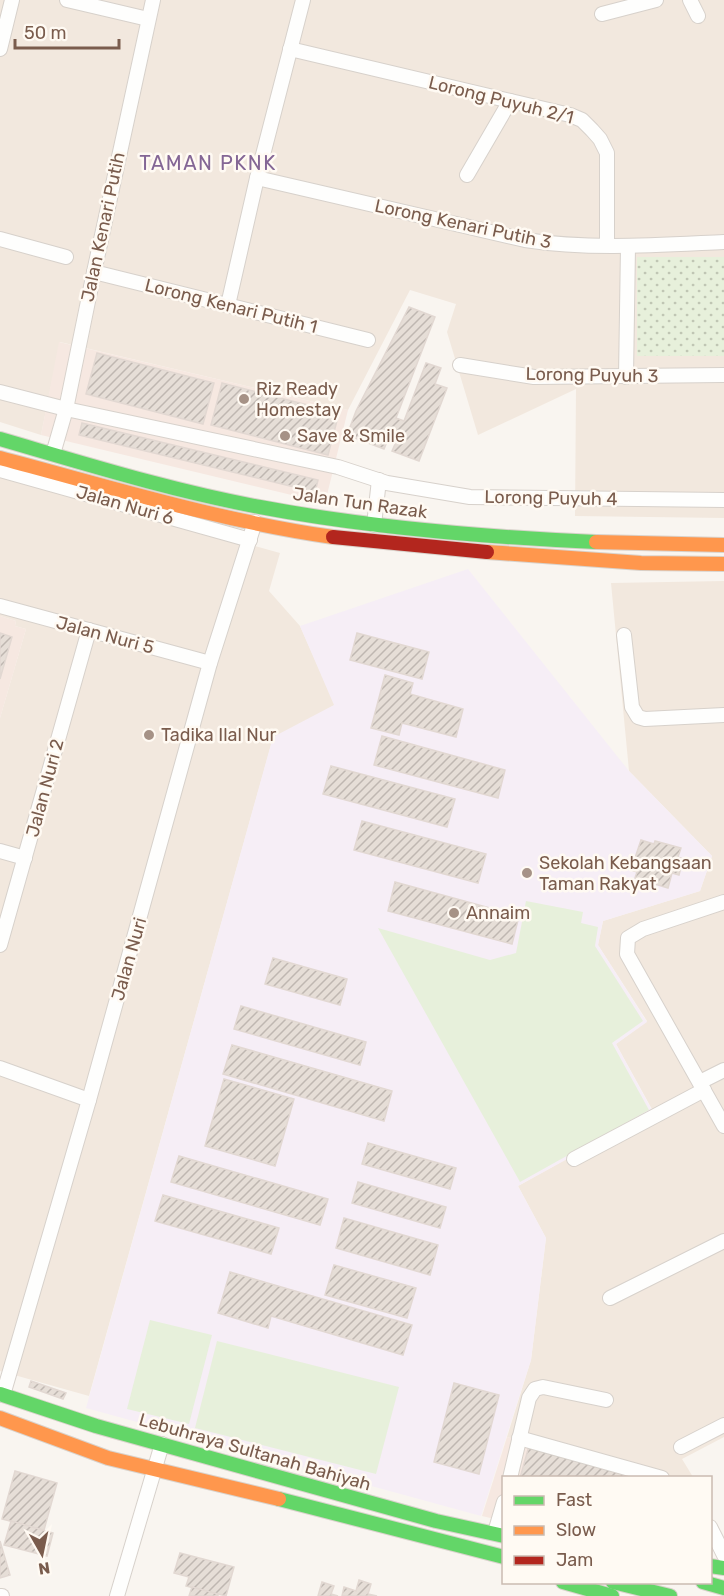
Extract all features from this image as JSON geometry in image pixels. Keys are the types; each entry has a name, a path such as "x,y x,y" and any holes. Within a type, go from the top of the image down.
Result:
{"main road":[{"name":"Jalan Tun Razak","path":"0,440 218,498 374,525 543,540 641,545 724,545"},
{"name":"Jalan Tun Razak","path":"0,458 299,532 371,542 541,557 641,563 724,564"},
{"name":"Lebuhraya Sultanah Bahiyah","path":"2,1394 96,1426 436,1521 501,1532"},
{"name":"Lebuhraya Sultanah Bahiyah","path":"0,1418 108,1458 261,1494 502,1557"},
{"path":"431,1539 502,1563"},
{"path":"570,1584 612,1596"},
{"path":"621,1584 670,1596"}],"street":[{"path":"0,49 12,0"},
{"path":"67,0 148,19"},
{"name":"Jalan Kenari Putih","path":"53,454 66,409 153,0"},
{"path":"228,305 257,178 303,0"},
{"path":"602,14 656,0"},
{"path":"690,0 698,16"},
{"name":"Lorong Puyuh 2/1","path":"290,49 570,115 582,120 600,139 607,153 607,245"},
{"path":"467,175 510,101"},
{"name":"Lorong Kenari Putih 3","path":"257,178 550,244 628,246 724,242"},
{"path":"0,239 66,257"},
{"path":"626,377 628,246"},
{"name":"Lorong Kenari Putih 1","path":"94,272 368,340"},
{"name":"Lorong Puyuh 3","path":"460,364 534,377 724,375"},
{"name":"Lorong Puyuh 4","path":"0,392 66,409 338,467 380,480 470,497 724,500"},
{"name":"Jalan Nuri 6","path":"0,470 250,540"},
{"path":"374,525 380,480"},
{"name":"Jalan Nuri","path":"2,1394 89,1100 210,663 255,522"},
{"name":"Jalan Nuri 5","path":"0,606 210,663"},
{"name":"Jalan Nuri 2","path":"0,945 89,630"},
{"path":"624,635 632,707 638,717 645,719 724,715"},
{"path":"0,851 25,858"},
{"path":"724,902 643,929 628,938 627,954 724,1126"},
{"path":"0,1068 89,1100"},
{"path":"574,1159 702,1086 724,1070"},
{"path":"610,1298 724,1241"},
{"path":"510,1476 529,1398 535,1389 543,1387 606,1400"},
{"path":"681,1447 724,1425"},
{"path":"519,1438 655,1476"},
{"path":"117,1596 162,1444"},
{"path":"712,1529 724,1555"}],"shaded area":[{"path":"0,0 724,0 724,518 575,516 576,389 478,435 447,332 456,304 410,290 348,410 60,342 41,435 0,422"},
{"path":"59,342 348,410 325,503 41,435"},
{"path":"0,475 280,553 269,591 300,626 335,705 273,738 89,1396 0,1371 0,718 26,629 15,626 16,621 0,616"},
{"path":"468,569 629,771 712,856 700,891 603,921 598,945 647,1022 616,1044 653,1112 518,1186 546,1238 531,1360 481,1516 86,1408 273,737 334,705 300,626"},
{"path":"724,581 724,1437 682,1459 692,1476 650,1476 507,1437 531,1360 546,1238 518,1186 653,1111 616,1044 647,1021 598,945 603,921 700,891 712,856 629,771 611,583"},
{"path":"0,616 16,621 15,626 26,629 0,718"},
{"path":"507,1437 653,1476 502,1476 502,1521 482,1516"}],"green space":[{"path":"637,257 724,257 724,356 637,356"},
{"path":"526,901 583,912 581,923 598,927 595,946 643,1021 612,1043 649,1110 520,1182 378,928 490,960 516,953"},
{"path":"150,1320 212,1335 189,1424 127,1409"},
{"path":"217,1341 399,1387 376,1474 195,1428"}],"building":[{"path":"409,307 435,317 396,418 404,421 426,363 441,368 435,384 447,388 419,461 392,451 399,435 395,433 391,432 384,449 347,435 356,411"},
{"path":"97,353 214,383 203,424 86,394"},
{"path":"222,383 339,413 328,455 211,425"},
{"path":"82,423 318,480 315,492 79,435"},
{"path":"0,633 12,637 0,679"},
{"path":"357,633 429,652 422,679 350,660"},
{"path":"385,675 413,683 410,694 463,709 456,737 402,723 399,735 371,728"},
{"path":"382,736 505,770 498,798 374,765"},
{"path":"331,766 455,799 447,827 323,794"},
{"path":"362,821 486,854 478,883 354,850"},
{"path":"641,840 681,848 678,857 683,859 679,875 672,873 668,888 635,878 637,872 631,870"},
{"name":"Annaim","path":"395,882 519,916 512,944 388,911"},
{"path":"273,958 347,979 340,1005 265,984"},
{"path":"241,1006 366,1042 360,1065 234,1029"},
{"path":"232,1045 392,1091 384,1121 223,1074"},
{"path":"224,1079 294,1099 275,1166 205,1146"},
{"path":"368,1143 456,1168 450,1189 362,1164"},
{"path":"179,1156 328,1199 320,1225 171,1182"},
{"path":"358,1182 446,1207 440,1228 352,1203"},
{"path":"163,1195 279,1228 271,1254 155,1221"},
{"path":"344,1218 438,1245 430,1275 336,1248"},
{"path":"334,1265 416,1288 407,1318 325,1295"},
{"path":"230,1272 412,1325 403,1355 271,1316 268,1328 218,1313"},
{"path":"31,1381 66,1393 63,1399 29,1387"},
{"path":"454,1383 499,1395 479,1474 434,1462"},
{"path":"529,1446 634,1476 521,1476"},
{"path":"15,1471 57,1483 44,1530 2,1519"},
{"path":"11,1521 53,1533 47,1556 4,1545"},
{"path":"0,1541 10,1575 0,1578"},
{"path":"180,1553 234,1567 226,1596 186,1586 189,1577 174,1573"},
{"path":"359,1580 371,1584 368,1594 377,1596 342,1596 344,1587 356,1591"},
{"path":"322,1582 334,1586 331,1594 338,1596 318,1596"},
{"path":"192,1587 218,1594 218,1596 189,1596"}],"traffic: fast":[{"path":"0,439 162,485 227,501 302,514 427,530 596,542"},
{"path":"0,1394 96,1426 436,1521 502,1536"},
{"path":"279,1499 502,1556"},
{"path":"712,1566 724,1568"},
{"path":"570,1584 612,1596"},
{"path":"621,1584 670,1596"},
{"path":"710,1584 724,1588"}],"traffic: slow":[{"path":"0,458 207,513 333,537"},
{"path":"596,542 724,545"},
{"path":"487,552 641,563 724,564"},
{"path":"0,1418 108,1458 279,1499"}],"traffic: jam":[{"path":"333,537 487,552"}],"place":[{"name":"Riz Ready Homestay","path":"244,399"},
{"name":"Save & Smile","path":"285,436"},
{"name":"Tadika Ilal Nur","path":"149,735"},
{"name":"Sekolah Kebangsaan Taman Rakyat","path":"527,873"},
{"name":"Annaim","path":"454,913"}],"district":[{"name":"TAMAN PKNK","path":"208,163"}]}
